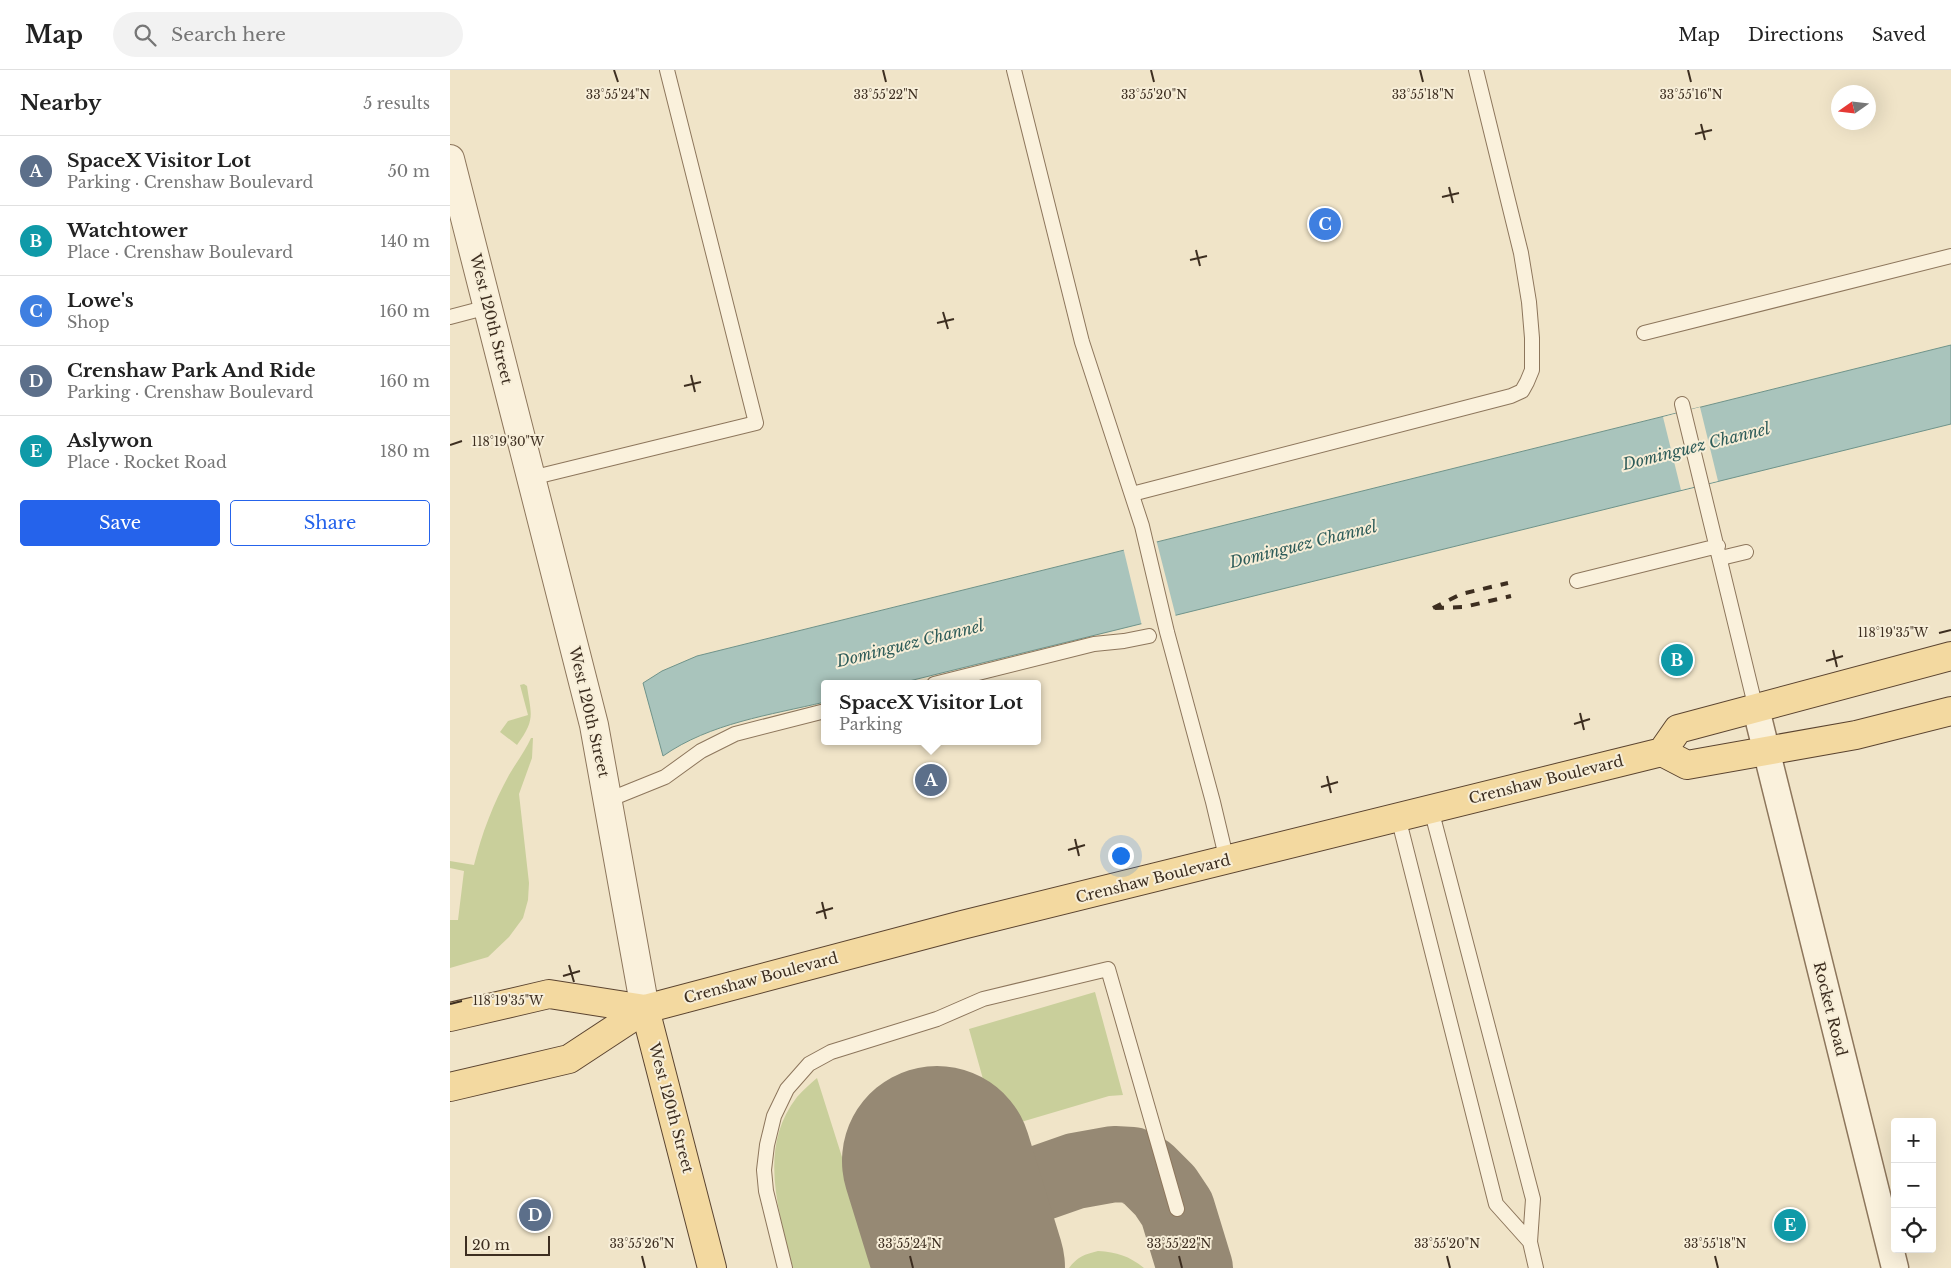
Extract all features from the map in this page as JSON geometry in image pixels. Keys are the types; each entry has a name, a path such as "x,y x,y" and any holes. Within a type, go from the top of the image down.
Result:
{"main road":[{"path":"1951,656 1678,729 1662,752 1687,765 1856,735 1951,711"},
{"name":"Crenshaw Boulevard","path":"450,1087 569,1059 645,1009 962,925 1662,752"},
{"name":"Crenshaw Boulevard","path":"450,1017 549,994 645,1009"},
{"name":"West 120th Street","path":"645,1009 712,1268"}],"street":[{"name":"West 120th Street","path":"450,159 594,725 645,1009"},
{"name":"Rocket Road","path":"1756,709 1895,1268"}],"lane":[{"path":"531,478 756,423 667,70"},
{"path":"1014,70 1082,342 1144,534 1165,623 1227,860"},
{"path":"1132,494 1511,396 1522,391 1532,370 1529,302 1521,253 1476,70"},
{"path":"1644,333 1951,256"},
{"path":"450,317 488,307"},
{"path":"1682,404 1756,709"},
{"path":"1577,581 1719,552 1746,552"},
{"path":"950,680 1094,644 1150,636"},
{"path":"608,800 665,777 701,751 735,734 821,712"},
{"path":"1431,809 1533,1199 1530,1242 1536,1268"},
{"path":"1398,817 1496,1204 1530,1242"},
{"path":"785,1268 766,1191 764,1170 774,1116 787,1089 810,1064 831,1052 937,1019 983,999 1108,969 1177,1209"}],"green space":[{"path":"524,684 527,686 531,717 527,729 517,745 500,732 508,721 528,715 520,685"},
{"path":"531,738 533,738 532,758 519,794 529,883 528,900 523,918 509,937 488,957 450,968 450,920 458,920 464,871 450,868 450,861 474,865 484,830 493,808 509,775"},
{"path":"1095,992 1123,1095 1109,1096 997,1129 969,1029"},
{"path":"817,1078 848,1176 860,1174 890,1268 793,1268 778,1203 774,1159 778,1137 785,1117 797,1097"},
{"path":"1098,1251 1122,1255 1144,1268 1069,1268 1075,1261 1089,1253"}],"water":[{"name":"Dominguez Channel","path":"1951,345 1951,424 913,680 821,680 821,703 741,721 720,728 700,735 663,756 643,683 662,671 697,656"}],"pier":[{"path":"1700,407 1718,481 1681,490 1663,417"},
{"path":"1156,539 1176,617 1142,626 1123,547"}],"taxiway":[{"path":"987,1268 1000,1219 1018,1199 1035,1185 1075,1171 1114,1164 1132,1165 1147,1173 1165,1191 1177,1209 1195,1268"}],"runway":[{"path":"937,1161 970,1268"}],"railway":[{"path":"1433,608 1461,594 1508,583"},
{"path":"1435,608 1464,607 1511,596"}],"place":[{"name":"Lowe's","path":"1325,224"},
{"name":"Watchtower","path":"1677,660"},
{"name":"SpaceX Visitor Lot","path":"931,780"},
{"name":"Crenshaw Park And Ride","path":"535,1215"},
{"name":"Aslywon","path":"1790,1225"}]}
